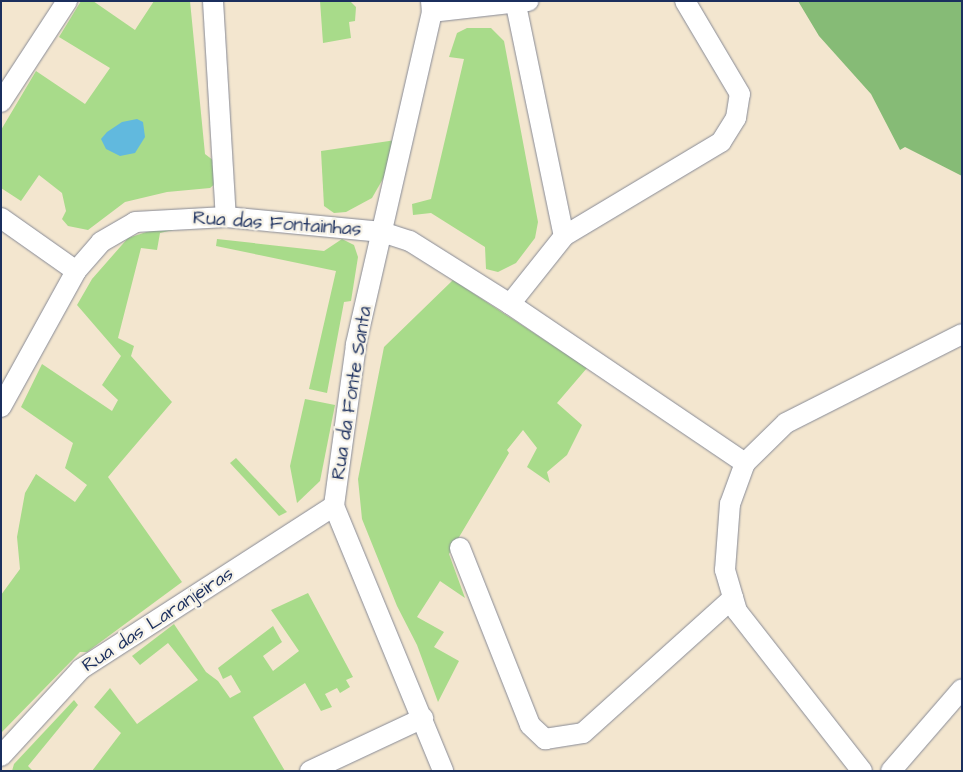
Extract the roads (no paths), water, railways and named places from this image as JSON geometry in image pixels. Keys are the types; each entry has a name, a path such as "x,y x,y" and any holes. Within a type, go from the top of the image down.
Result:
{"street":[{"path":"1,102 67,1"},
{"path":"213,1 226,217"},
{"path":"510,304 564,236 721,142 736,118 740,94 685,1"},
{"path":"431,7 522,3 564,236"},
{"name":"Rua da Fonte Santa","path":"431,7 356,345 334,506 424,718 443,771"},
{"name":"Rua das Fontainhas","path":"1,407 76,271 101,242 135,222 226,217 382,232 410,241 510,304 746,463"},
{"path":"1,218 76,271"},
{"path":"862,771 737,611 725,570 730,504 746,463 786,423 962,334"},
{"name":"Rua das Laranjeiras","path":"1,756 81,669 334,506"},
{"path":"460,548 530,725 545,739 583,733 733,598"},
{"path":"890,771 962,689"},
{"path":"310,771 424,718"}],"water":[{"path":"137,119 143,122 145,137 135,153 120,156 106,149 101,139 107,132 122,122"}]}
